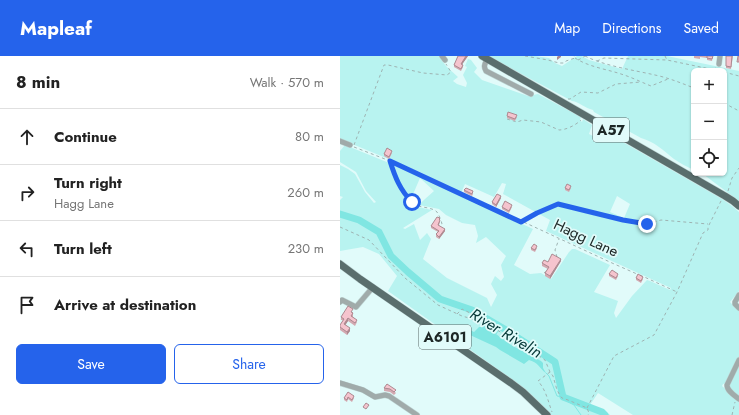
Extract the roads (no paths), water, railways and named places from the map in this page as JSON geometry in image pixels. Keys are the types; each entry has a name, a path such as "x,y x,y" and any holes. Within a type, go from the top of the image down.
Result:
{"main road":[{"name":"A57","path":"485,58 726,194 739,206"},
{"name":"A6101","path":"340,264 515,385 547,415"}],"street":[{"path":"719,64 720,56"},
{"path":"485,58 484,68 486,71 531,94"},
{"path":"340,141 352,146"},
{"path":"340,302 342,300 356,307 373,287"},
{"path":"739,295 735,304 739,308"},
{"path":"738,398 727,388 727,385 739,360"},
{"path":"340,383 363,390 375,397 385,395 389,396 417,415"}],"waterway":[{"name":"River Rivelin","path":"340,214 359,220 379,232 391,256 440,299 472,310 555,362 563,397 602,412 605,415"},
{"path":"496,334 501,327"},
{"name":"River Rivelin","path":"546,373 549,376 557,396 563,397 563,399 574,405 581,415"}]}
